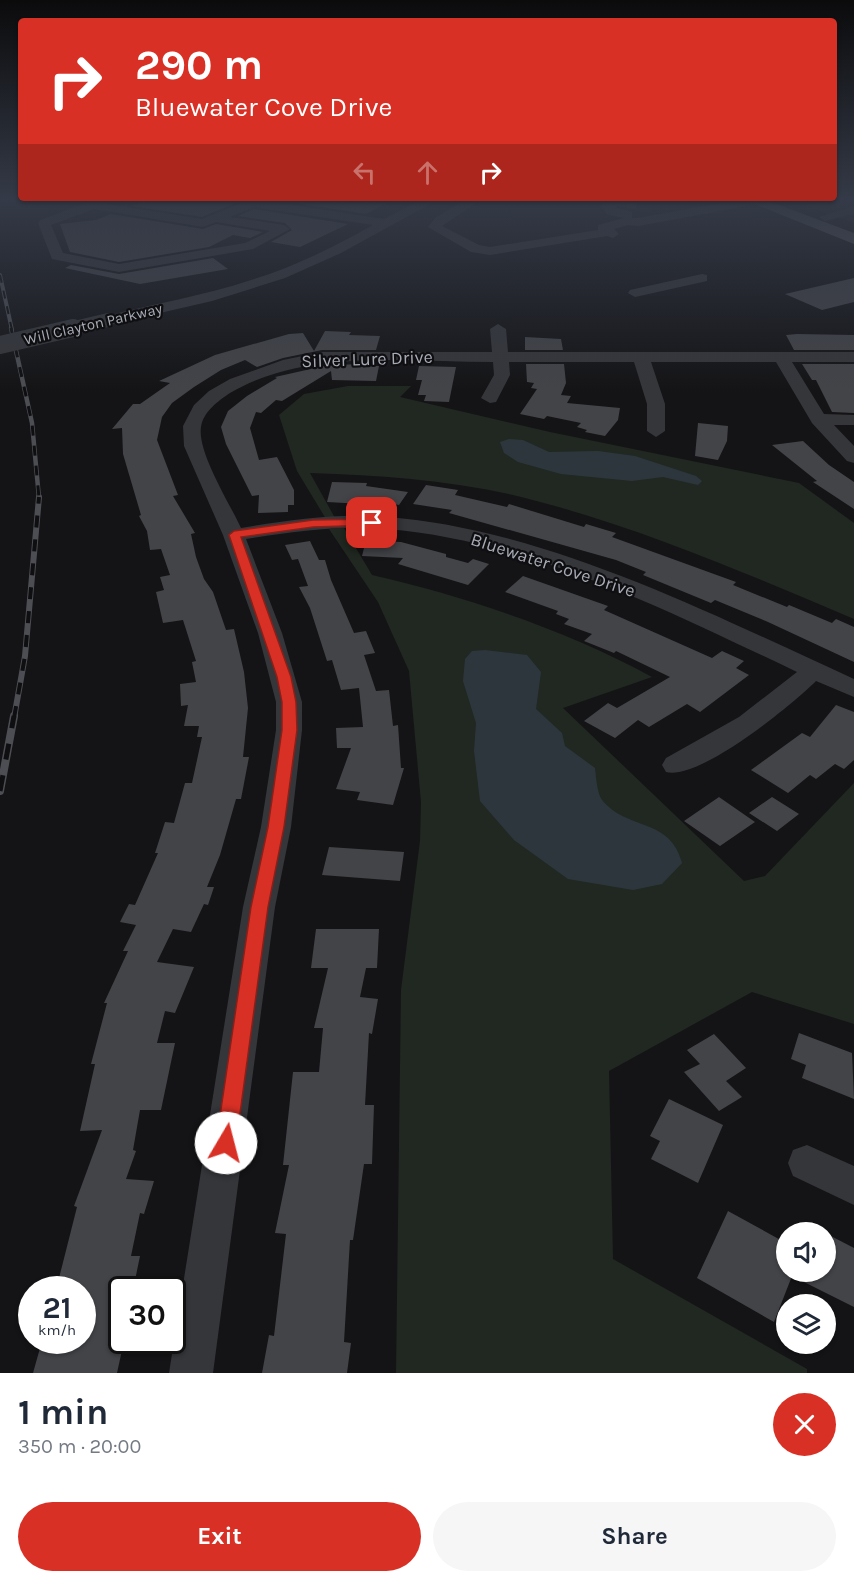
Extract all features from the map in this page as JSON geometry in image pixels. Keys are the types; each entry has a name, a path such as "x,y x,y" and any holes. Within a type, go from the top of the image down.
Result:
{"street":[{"path":"94,263 119,268 150,263"},
{"name":"Will Clayton Parkway","path":"0,345 208,297 274,278 310,263"},
{"path":"635,293 702,278"},
{"path":"490,398 502,375 498,329"},
{"name":"Silver Lure Drive","path":"191,1373 259,907 276,827 290,730 289,702 284,677 234,535 190,438 195,419 201,410 229,387 271,367 322,357 854,357"},
{"path":"641,357 656,404 656,431"},
{"path":"781,357 818,419 854,457"},
{"path":"818,419 854,420"},
{"name":"Bluewater Cove Drive","path":"234,535 292,526 347,522 387,523 442,531 519,551 626,588 854,688"},
{"path":"676,765 719,744 761,717 813,670"},
{"path":"807,1162 854,1186"}],"shaded area":[{"path":"348,386 411,386 400,397 550,432 799,483 854,523 854,619 728,566 643,534 557,506 488,490 412,479 310,473 335,518 326,519 297,471 279,415 304,394"},
{"path":"509,439 523,440 549,452 598,451 635,456 696,476 702,481 698,485 663,477 632,481 561,474 518,462 504,453 500,442"},
{"path":"344,528 372,575 479,604 551,630 620,660 652,677 563,708 744,881 765,876 854,783 854,1024 752,992 609,1071 613,1259 776,1351 776,1354 781,1354 807,1369 807,1373 396,1373 401,990 420,841 421,802 409,671 378,602 329,529"},
{"path":"485,650 527,655 541,672 536,709 562,733 565,746 595,768 602,800 612,810 658,831 676,848 682,863 662,884 633,890 568,879 514,840 480,801 474,751 476,723 463,681 465,659 472,651"}],"building":[{"path":"183,263 220,263 228,269 140,284 65,268 71,265 119,274"},
{"path":"854,278 854,302 822,310 785,294"},
{"path":"325,331 351,332 349,335 380,336 376,350 322,350 283,358 257,367 245,360 221,370 194,387 172,403 162,417 157,440 178,495 173,496 195,533 191,534 196,557 204,579 213,592 226,630 234,629 244,672 248,708 243,757 249,757 241,799 236,799 220,855 207,887 214,887 208,905 204,904 191,932 173,929 157,962 194,967 175,1013 165,1011 157,1043 175,1043 161,1110 140,1110 133,1150 136,1151 126,1179 154,1181 144,1214 140,1213 131,1256 140,1256 136,1276 108,1276 108,1354 121,1354 117,1373 33,1373 38,1354 96,1354 96,1276 60,1276 77,1207 74,1206 102,1130 80,1131 95,1064 91,1064 107,1003 104,1003 128,951 123,951 136,925 120,922 129,904 135,905 158,853 155,853 165,822 174,823 185,783 192,783 202,737 197,737 199,726 184,726 188,705 181,706 180,684 196,682 192,662 196,661 183,620 163,623 156,592 164,590 160,577 170,575 161,549 150,550 147,531 139,516 141,515 123,454 122,428 112,429 133,404 140,404 170,383 159,381 215,355 289,334 303,333 314,351"},
{"path":"786,335 854,335 854,350 794,350"},
{"path":"525,337 561,339 563,350 525,350"},
{"path":"373,363 372,366 379,366 376,381 332,380 331,371 282,401 276,400 261,413 256,412 250,428 259,460 277,457 294,490 294,505 288,505 288,512 258,513 259,495 252,496 226,444 221,427 228,411 247,396 277,378 275,377 324,366"},
{"path":"526,364 564,364 566,383 561,395 571,396 567,403 620,408 618,420 605,436 585,432 587,430 577,427 581,423 547,416 544,419 520,414 537,389 531,388 534,383 527,382"},
{"path":"802,364 854,364 854,413 832,412 816,380 812,380"},
{"path":"419,366 456,367 449,402 424,401 426,395 418,395 422,380 416,380"},
{"path":"698,423 728,426 727,441 718,460 695,456"},
{"path":"803,441 829,465 854,482 854,509 813,482 817,481 772,445"},
{"path":"332,482 367,483 366,486 408,492 399,505 364,499 363,504 327,502"},
{"path":"426,485 458,490 455,495 507,507 509,504 584,527 586,524 616,533 612,537 736,582 733,585 787,607 789,605 832,623 836,619 854,627 854,662 715,600 711,603 643,575 646,572 616,560 449,513 452,510 413,504"},
{"path":"366,540 401,542 446,554 446,557 468,563 473,559 489,564 468,585 398,564 403,558 362,556"},
{"path":"310,541 319,560 325,560 331,580 354,633 366,631 375,653 364,655 376,691 389,690 393,726 398,725 401,768 404,768 393,805 357,800 360,792 336,789 351,748 337,748 336,728 363,727 359,688 341,690 332,660 327,661 310,608 299,587 308,586 298,559 292,560 285,545"},
{"path":"523,576 608,606 604,610 712,658 722,651 744,661 736,668 749,675 700,712 687,704 649,727 638,720 615,738 584,721 608,703 617,708 670,677 616,651 614,653 584,641 592,634 564,624 569,619 556,614 558,611 505,592"},
{"path":"836,705 854,712 854,760 844,769 835,764 816,779 810,775 788,793 751,770 802,733 810,737"},
{"path":"719,797 755,822 720,846 684,821"},
{"path":"772,797 799,814 777,831 749,813"},
{"path":"329,847 404,852 400,881 322,875"},
{"path":"316,929 379,929 377,968 366,968 360,997 378,999 372,1034 369,1033 365,1105 374,1105 372,1164 364,1164 353,1240 350,1240 344,1342 351,1343 347,1373 262,1373 269,1335 274,1336 286,1234 275,1233 289,1165 283,1165 293,1072 319,1072 323,1028 314,1028 328,968 311,968"},
{"path":"799,1033 852,1053 854,1099 802,1078 806,1065 791,1059"},
{"path":"714,1034 746,1068 726,1081 742,1097 719,1111 684,1072 700,1064 687,1050"},
{"path":"669,1099 723,1125 698,1183 651,1159 660,1141 650,1136"},
{"path":"728,1211 776,1237 776,1282 790,1282 785,1294 776,1294 774,1322 697,1278"},
{"path":"836,1239 854,1248 854,1307 836,1298 836,1294 828,1294 804,1282 836,1282"}],"railway":[{"path":"0,275 12,330"},
{"path":"11,328 32,423 39,498"},
{"path":"14,718 25,656 39,498"},
{"path":"0,791 14,716"}],"route":[{"path":"226,1143 259,907 276,827 290,730 289,702 284,677 234,535 313,524 372,523"}]}
